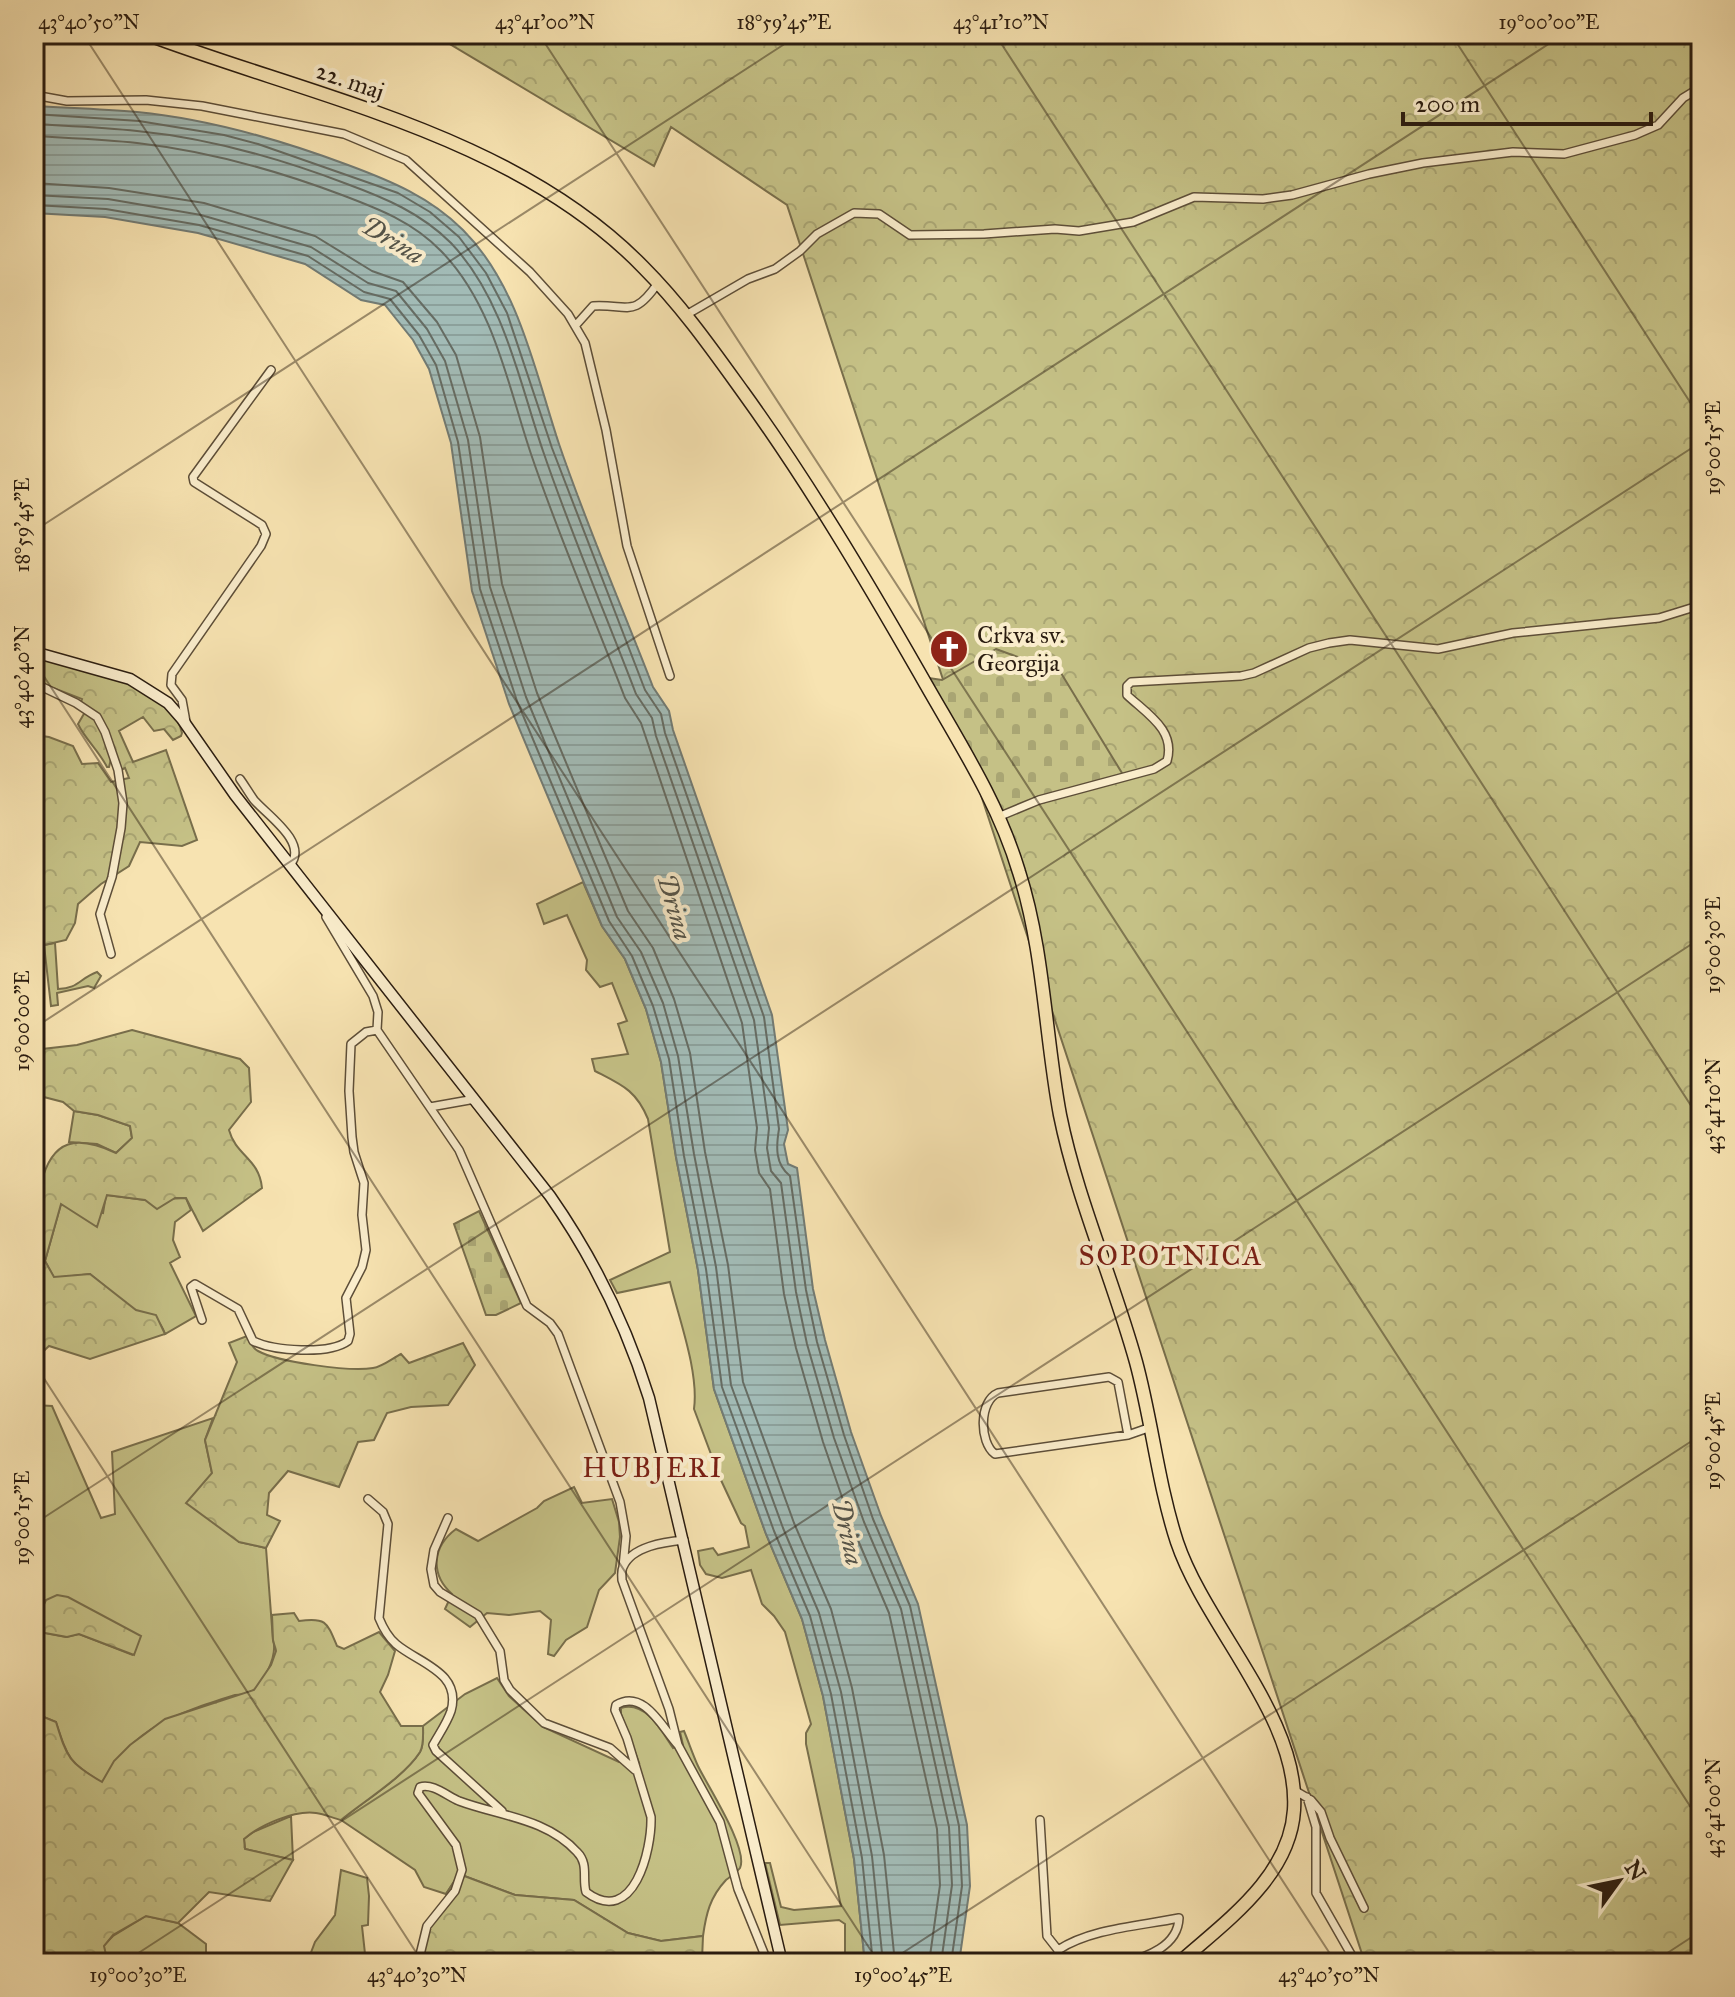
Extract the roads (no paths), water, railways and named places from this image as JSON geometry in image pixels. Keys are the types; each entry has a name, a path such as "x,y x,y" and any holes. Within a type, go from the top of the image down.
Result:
{"main road":[{"name":"22. maj","path":"146,34 176,40 417,129 497,164 556,197 602,229 686,315 774,436 826,515 961,745 998,817 1016,862 1031,916 1052,1065 1067,1144 1129,1338 1170,1514 1183,1556 1278,1729 1291,1766 1294,1790 1291,1830 1281,1857 1244,1904 1179,1963"}],"street":[{"path":"686,315 748,279 775,269 817,234 854,213 879,214 910,235 1055,229 1079,231 1133,222 1194,197 1263,199 1292,195 1423,163 1513,152 1564,154 1635,135 1658,125 1683,98 1701,87"},
{"path":"34,95 67,101 146,100 267,117 344,134 406,160 530,272 576,325 585,343 606,430 627,546 670,676"},
{"path":"576,325 593,306 634,307 647,298 658,283"},
{"path":"187,725 184,705 171,685 172,674 261,546 266,534 262,525 196,484 193,477 271,370"},
{"path":"998,817 1039,800 1154,769 1167,761 1170,746 1166,735 1127,695 1127,686 1131,682 1241,676 1309,648 1350,640 1438,649 1513,633 1659,618 1701,605"},
{"path":"34,652 130,679 168,703 187,725 235,795 475,1099 570,1225 616,1306 649,1398 782,1963"},
{"path":"34,683 67,697 97,717 118,770 123,803 121,828 112,877 100,914 111,954"},
{"path":"240,779 294,845 295,859 290,865"},
{"path":"326,909 325,916 373,996 378,1012 377,1030 459,1150 527,1306 550,1323 558,1334 620,1502 626,1536 622,1580 665,1697 678,1745"},
{"path":"202,1320 191,1287 195,1284 238,1309 253,1341 267,1348 284,1351 334,1348 348,1341 346,1298 362,1267 366,1250 362,1215 365,1193 352,1137 349,1091 351,1044 366,1032 377,1030"},
{"path":"430,1107 475,1099"},
{"path":"1128,1435 1118,1382 1109,1377 993,1394 986,1403 986,1442 995,1454 1128,1435 1151,1427"},
{"path":"368,1499 383,1512 388,1524 379,1618 384,1630 394,1643 441,1672 449,1685 451,1710 433,1745 504,1813"},
{"path":"448,1518 434,1550 431,1569 434,1585 440,1592 478,1615 500,1651 504,1680 510,1690 544,1723 610,1748 637,1772"},
{"path":"623,1567 646,1548 684,1540"},
{"path":"418,1963 427,1926 455,1891 462,1870 456,1845 423,1801 418,1789 425,1785 463,1803 519,1817 562,1839 580,1854 585,1867 586,1892 592,1897 610,1900 623,1896 640,1878 651,1817 627,1738 615,1710 619,1703 636,1702 657,1716 678,1745 720,1822 738,1889 768,1963"},
{"path":"1294,1790 1307,1797 1321,1812 1330,1838 1364,1908"},
{"path":"1307,1797 1316,1827 1316,1893 1356,1963"},
{"path":"1040,1820 1047,1936 1058,1950 1058,1963"},
{"path":"1058,1950 1099,1934 1179,1918 1180,1923 1173,1937 1163,1948 1124,1963"}],"water":[{"name":"Drina","path":"34,106 137,112 218,125 271,139 379,177 423,199 463,230 482,252 512,303 593,536 653,687 669,711 772,1015 788,1130 784,1144 788,1164 797,1168 813,1289 825,1340 851,1432 881,1516 918,1604 967,1825 970,1886 959,1963 865,1963 854,1859 823,1696 802,1619 766,1534 714,1389 698,1270 661,1062 646,1009 625,959 602,926 509,704 472,591 451,443 429,369 413,340 385,305 361,300 305,264 198,233 105,217 34,213"}],"place":[{"name":"Crkva sv. Georgija","path":"949,649"}],"district":[{"name":"SOPOTNICA","path":"1171,1255"},
{"name":"HUBJERI","path":"653,1467"}]}
